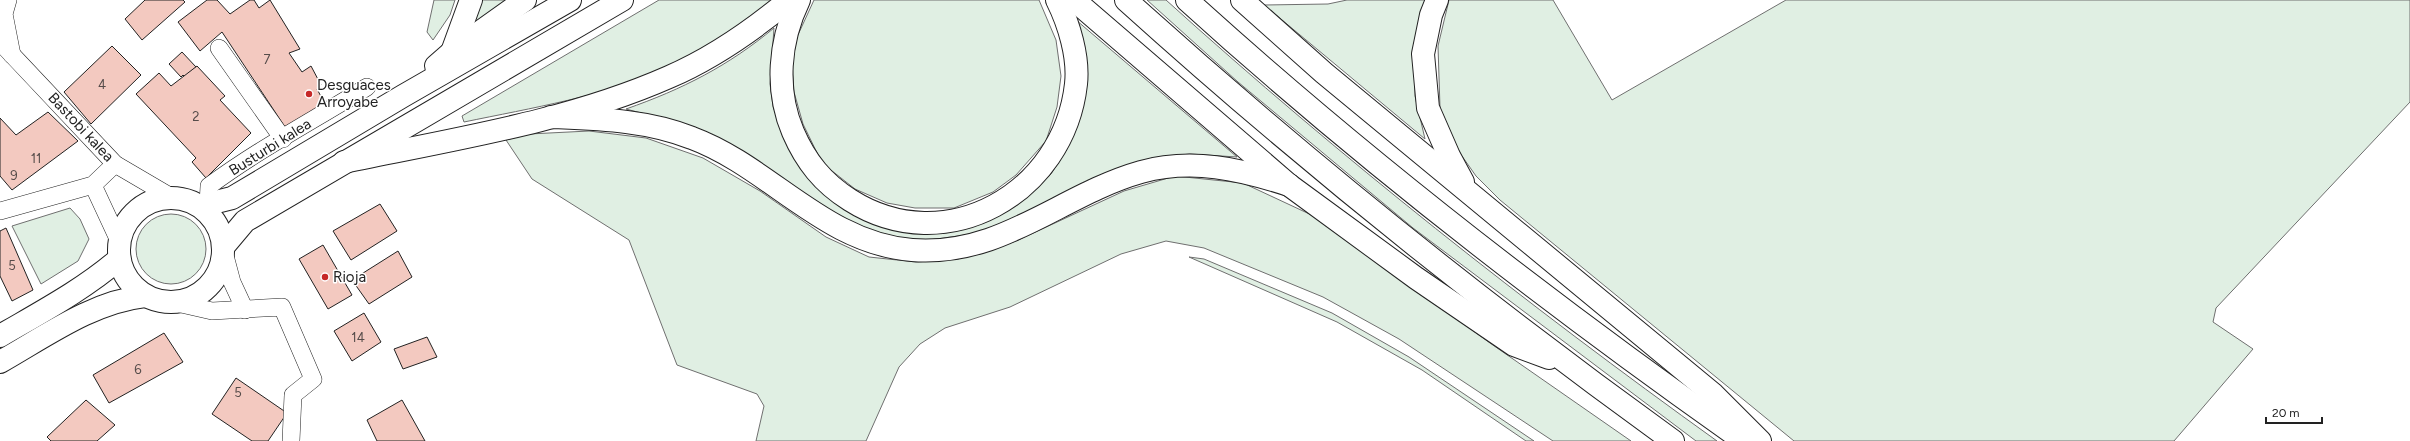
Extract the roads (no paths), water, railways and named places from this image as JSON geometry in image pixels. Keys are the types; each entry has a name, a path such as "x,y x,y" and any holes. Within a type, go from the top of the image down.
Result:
{"highway":[{"path":"452,52 471,0"},
{"path":"403,96 452,52 525,0"},
{"path":"0,336 62,300 103,273 119,250 126,223 138,209 154,200 173,198 204,205 232,198 403,96 570,0"},
{"path":"119,250 124,274 133,286 145,296 155,300 177,303 195,298 210,286 220,270 224,250 245,221 622,0"},
{"path":"344,162 551,117 620,96 669,77 738,39 789,0"},
{"path":"799,0 790,19 783,46 781,73 788,117 798,145 809,163 826,183 865,210 885,217 930,223 952,222 976,215 997,206 1021,189 1052,154 1071,112 1076,83 1074,57 1070,37 1057,0"},
{"path":"1074,0 1289,185 1416,278 1514,346 1568,366"},
{"path":"1126,0 1187,55 1357,198 1568,366 1673,441"},
{"path":"1187,0 1388,172 1524,279 1670,389 1744,441"},
{"path":"1242,0 1324,73 1713,394 1760,441"},
{"path":"1437,0 1431,15 1423,54 1428,108 1449,156 1470,193"},
{"path":"551,117 613,120 651,126 693,138 738,162 820,218 850,234 881,244 911,250 970,247 992,240 1105,186 1141,172 1180,166 1215,166 1252,173 1289,185"},
{"path":"204,205 216,224 224,250"},
{"path":"0,362 91,310 127,298 145,296"}],"street":[{"path":"6,58 4,14 8,0"},
{"name":"Bastobi kalea","path":"0,42 6,58 115,164 173,198"},
{"path":"218,48 283,139"},
{"name":"Busturbi kalea","path":"204,205 209,186 248,158 283,139 367,87"},
{"path":"0,211 92,185 115,164"},
{"path":"92,185 119,250"},
{"path":"224,250 232,282 245,310"},
{"path":"177,303 212,311 282,307 313,379 294,395 291,441"}],"place":[{"name":"Desguaces Arroyabe","path":"309,94"},
{"name":"Rioja","path":"325,277"}]}
